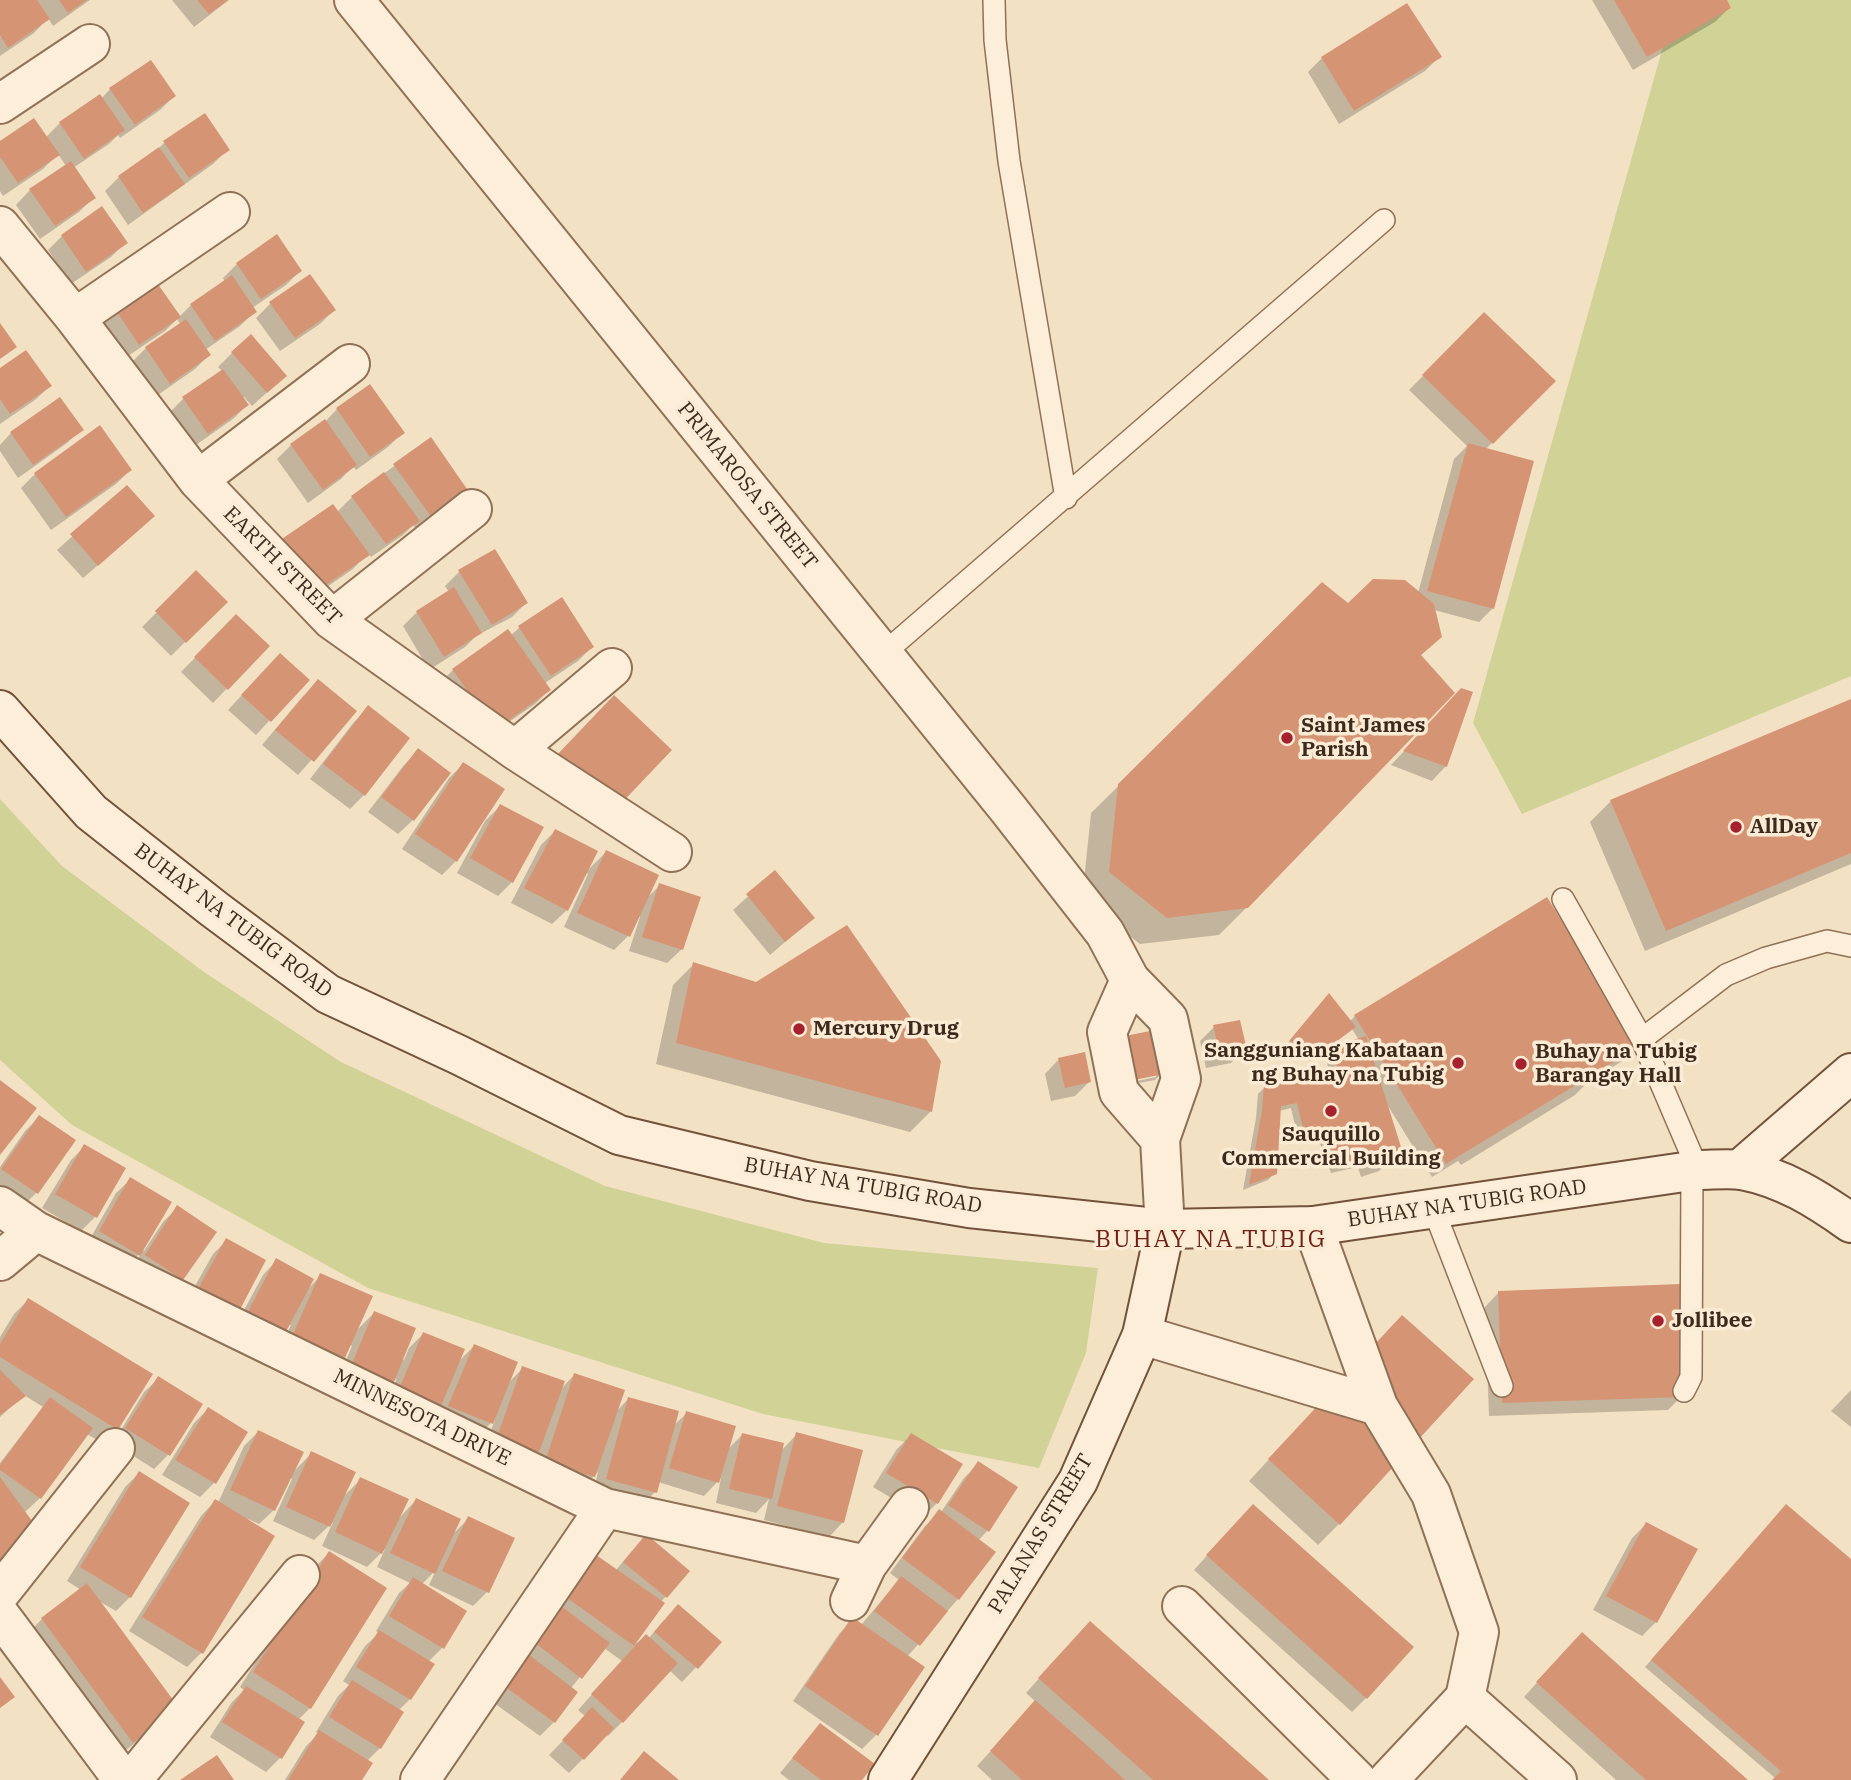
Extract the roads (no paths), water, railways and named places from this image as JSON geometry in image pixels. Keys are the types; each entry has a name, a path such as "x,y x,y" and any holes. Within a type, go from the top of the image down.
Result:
{"street":[{"name":"PRIMAROSA STREET","path":"354,0 1089,911 1119,956 1130,980 1168,1019 1181,1079 1160,1139 1165,1229"},
{"path":"0,104 90,44"},
{"path":"75,318 230,212"},
{"name":"EARTH STREET","path":"0,226 75,318 198,480 331,620 515,750 672,852"},
{"path":"198,480 350,364"},
{"path":"331,620 472,509"},
{"path":"515,750 612,668"},
{"name":"BUHAY NA TUBIG ROAD","path":"0,710 91,812 328,994 459,1055 619,1135 810,1181 969,1208 1165,1229 1313,1226 1695,1171 1740,1170 1781,1180 1843,1206"},
{"path":"1130,980 1107,1032 1119,1092 1160,1139"},
{"path":"1740,1170 1851,1073"},
{"name":"MINNESOTA DRIVE","path":"0,1206 36,1231 606,1508 867,1565"},
{"path":"1313,1226 1378,1406 1431,1494 1479,1632 1465,1698 1388,1780"},
{"name":"PALANAS STREET","path":"888,1780 1078,1481 1142,1335 1165,1229"},
{"path":"0,1261 36,1231"},
{"path":"1142,1335 1378,1406"},
{"path":"0,1593 115,1448"},
{"path":"850,1601 867,1565 909,1507"},
{"path":"420,1780 606,1508"},
{"path":"132,1780 300,1575"},
{"path":"1182,1606 1357,1780"},
{"path":"0,1615 123,1780"},
{"path":"1465,1698 1557,1780"}],"lane":[{"path":"994,0 995,40 1009,160 1066,498"},
{"path":"883,654 1384,220"},
{"path":"1563,899 1642,1039 1695,1171 1691,1377 1684,1391"},
{"path":"1642,1039 1726,975 1766,958 1827,941 1851,946"},
{"path":"1433,1208 1502,1386"}],"place":[{"name":"Saint James Parish","path":"1287,738"},
{"name":"AllDay","path":"1736,827"},
{"name":"Mercury Drug","path":"799,1029"},
{"name":"Sangguniang Kabataan ng Buhay na Tubig","path":"1458,1063"},
{"name":"Buhay na Tubig Barangay Hall","path":"1521,1064"},
{"name":"Sauquillo Commercial Building","path":"1331,1111"},
{"name":"Jollibee","path":"1658,1321"}],"district":[{"name":"BUHAY NA TUBIG","path":"1211,1240"}]}
